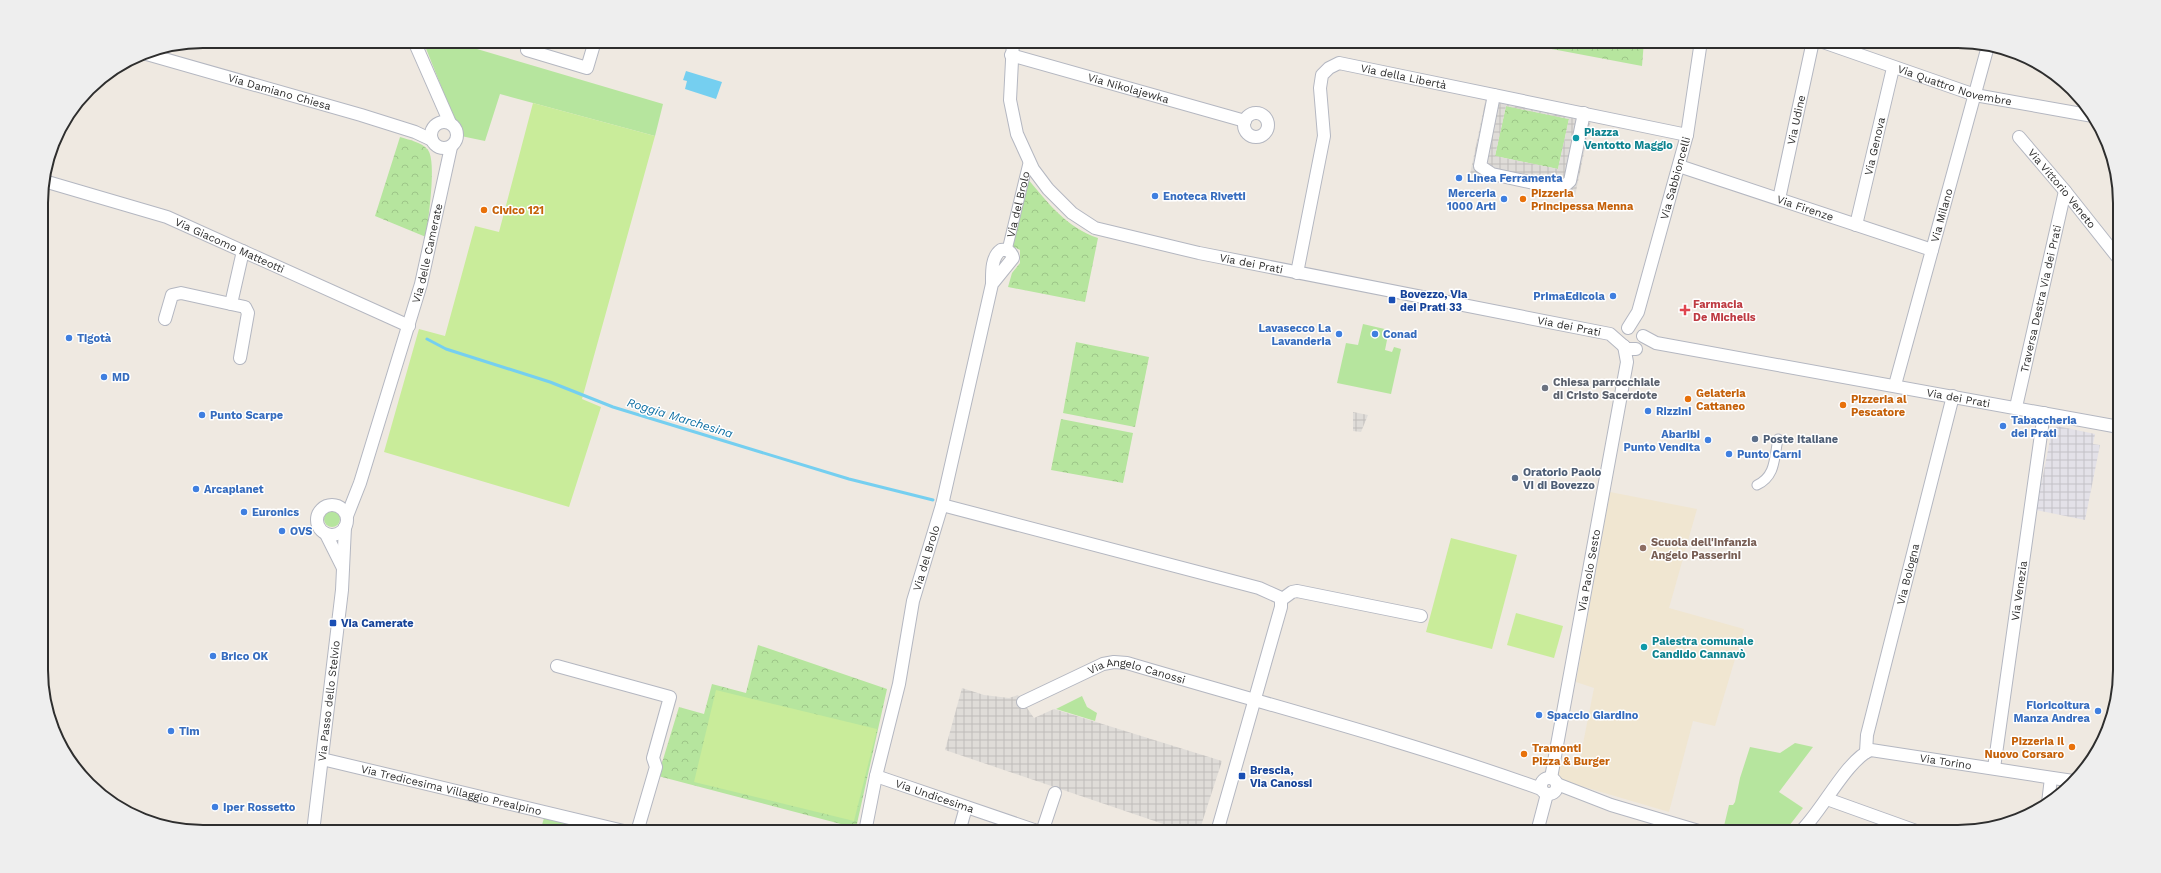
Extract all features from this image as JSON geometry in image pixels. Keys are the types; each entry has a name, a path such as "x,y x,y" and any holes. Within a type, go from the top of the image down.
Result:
{"street":[{"name":"Via delle Camerate","path":"409,326 422,284 451,147 458,136 457,131 450,123 417,48"},
{"path":"527,50 586,68 593,48"},
{"name":"Via dei Prati","path":"1012,48 1010,100 1012,117 1017,134 1029,159 1048,189 1057,200 1072,213 1103,232 1297,273 1624,337"},
{"name":"Via Sabbioncelli","path":"1624,337 1638,312 1679,166 1687,135 1700,48"},
{"name":"Via Udine","path":"1779,199 1811,48"},
{"name":"Via Quattro Novembre","path":"1839,48 1893,68 1975,95 2085,115"},
{"name":"Via Milano","path":"1895,385 1987,51"},
{"name":"Via Nikolajewka","path":"1011,55 1244,121"},
{"name":"Via Damiano Chiesa","path":"153,56 415,132 435,135"},
{"name":"Via della Libertà","path":"1297,273 1324,136 1320,88 1322,75 1329,68 1339,63 1687,135"},
{"name":"Via Genova","path":"1856,225 1893,68"},
{"path":"1494,95 1480,166 1492,174 1562,189 1570,180 1584,113"},
{"name":"Via delle Camerate","path":"438,96 435,135 444,179"},
{"path":"450,123 443,122 435,135 442,148 451,147"},
{"name":"Via Vittorio Veneto","path":"2019,137 2065,191 2113,251"},
{"name":"Via del Brolo","path":"866,825 876,776 899,684 913,601 942,505 992,284 1013,258 1011,253 1007,250 1029,159"},
{"name":"Via Firenze","path":"1679,166 1932,250"},
{"name":"Via Giacomo Matteotti","path":"49,182 156,213 409,326"},
{"name":"Traversa Destra Via dei Prati","path":"2016,407 2065,191"},
{"path":"231,304 243,251"},
{"path":"165,320 172,295 181,293 245,307 248,313 240,358"},
{"name":"Via Sabbioncelli","path":"1638,312 1640,341"},
{"name":"Via Passo dello Stelvio","path":"314,825 344,569 346,521 360,484 409,326"},
{"name":"Via dei Prati","path":"1624,337 1634,327 1640,341"},
{"name":"Via dei Prati","path":"1624,337 1630,350 1640,341 1656,343 1895,385 2113,426"},
{"name":"Via Paolo Sesto","path":"1539,825 1549,787 1627,362 1624,337"},
{"name":"Via Paolo Sesto","path":"1627,362 1640,341"},
{"name":"Via Bologna","path":"1866,752 1867,735 1953,396"},
{"name":"Via Venezia","path":"1994,768 2044,413"},
{"path":"1757,485 1767,480 1771,473 1778,439"},
{"path":"336,505 360,484"},
{"path":"326,534 339,533 346,521 344,511 336,505 326,505 318,513 317,524 320,530 326,534 344,569"},
{"path":"942,505 1259,588 1278,596 1281,604"},
{"path":"1219,825 1281,604 1287,595 1297,591 1422,616"},
{"name":"Via Angelo Canossi","path":"1023,702 1103,664 1114,662 1127,664 1255,700 1678,825"},
{"path":"557,666 670,697 653,758 656,767 639,825"},
{"name":"Via Torino","path":"1866,752 1877,750 2066,780"},
{"path":"1806,825 1852,766 1866,752"},
{"name":"Via Tredicesima Villaggio Prealpino","path":"322,759 599,825"},
{"name":"Via Undicesima","path":"876,776 1020,825"},
{"path":"2049,795 2051,778"},
{"path":"1044,825 1055,793"},
{"path":"1827,799 1899,825"},
{"path":"961,825 966,807"}],"shaded area":[{"name":"Piazza Ventotto Maggio","path":"1486,98 1591,120 1575,196 1470,174","holes":["1506,106 1569,119 1558,169 1495,156"]},
{"path":"1353,412 1368,415 1361,432 1353,431"},
{"path":"2057,426 2095,434 2093,444 2100,445 2085,520 2036,510 2052,430"},
{"path":"1610,492 1697,509 1669,608 1744,629 1715,726 1693,721 1669,812 1557,779 1561,764 1578,769 1594,688 1576,682"},
{"path":"962,688 984,695 1009,698 1018,695 1034,718 1054,709 1222,761 1201,825 1166,825 945,750"}],"green space":[{"path":"426,48 474,48 663,104 655,136 500,94 485,141 461,136"},
{"path":"1546,48 1643,48 1642,66"},
{"path":"533,103 655,136 582,399 601,407 569,507 384,452 419,329 445,336 475,226 499,232"},
{"path":"1506,106 1569,119 1558,169 1495,156"},
{"path":"400,137 422,145 428,150 431,156 432,178 426,237 375,216"},
{"path":"1027,178 1050,205 1067,221 1087,234 1098,238 1085,302 1008,287 1012,273 1020,263 1020,250 1012,246"},
{"path":"1363,324 1389,330 1385,350 1392,352 1394,347 1401,349 1391,394 1337,383 1346,343 1358,345"},
{"path":"1076,342 1149,357 1135,427 1063,413"},
{"path":"1061,419 1133,433 1123,483 1051,470"},
{"path":"332,511 338,513 340,519 338,525 332,527 326,525 324,519 326,513"},
{"path":"1451,538 1517,555 1492,649 1426,632"},
{"path":"1516,613 1563,626 1554,658 1507,645"},
{"path":"758,645 887,689 857,825 845,825 658,776 679,707 704,714 712,684 746,693"},
{"path":"716,690 877,729 854,821 694,782"},
{"path":"1082,696 1087,707 1097,713 1095,721 1056,709"},
{"path":"1795,743 1813,747 1779,792 1803,808 1792,823 1790,825 1724,825 1729,805 1733,805 1735,802 1740,778 1750,747 1780,753"},
{"path":"544,818 572,825 542,825"}],"water":[{"path":"686,71 722,82 716,99 685,89 687,81 683,80"}],"waterway":[{"name":"Roggia Marchesina","path":"427,339 446,349 550,382 613,407 849,479 933,500"}],"place":[{"name":"Piazza Ventotto Maggio","path":"1576,138"},
{"name":"Linea Ferramenta","path":"1459,178"},
{"name":"Enoteca Rivetti","path":"1155,196"},
{"name":"Merceria 1000 Arti","path":"1504,199"},
{"name":"Pizzeria Principessa Menna","path":"1523,199"},
{"name":"Civico 121","path":"484,210"},
{"name":"PrimaEdicola","path":"1613,296"},
{"name":"Bovezzo, Via dei Prati 33","path":"1392,300"},
{"name":"Farmacia De Michelis","path":"1685,310"},
{"name":"Lavasecco La Lavanderia","path":"1339,334"},
{"name":"Conad","path":"1375,334"},
{"name":"Tigotà","path":"69,338"},
{"name":"MD","path":"104,377"},
{"name":"Chiesa parrocchiale di Cristo Sacerdote","path":"1545,388"},
{"name":"Gelateria Cattaneo","path":"1688,399"},
{"name":"Pizzeria al Pescatore","path":"1843,405"},
{"name":"Rizzini","path":"1648,411"},
{"name":"Punto Scarpe","path":"202,415"},
{"name":"Tabaccheria dei Prati","path":"2003,426"},
{"name":"Poste Italiane","path":"1755,439"},
{"name":"Abaribi Punto Vendita","path":"1708,440"},
{"name":"Punto Carni","path":"1729,454"},
{"name":"Oratorio Paolo VI di Bovezzo","path":"1515,478"},
{"name":"Arcaplanet","path":"196,489"},
{"name":"Euronics","path":"244,512"},
{"name":"OVS","path":"282,531"},
{"name":"Scuola dell'Infanzia Angelo Passerini","path":"1643,548"},
{"name":"Via Camerate","path":"333,623"},
{"name":"Palestra comunale Candido Cannavò","path":"1644,647"},
{"name":"Brico OK","path":"213,656"},
{"name":"Floricoltura Manza Andrea","path":"2098,711"},
{"name":"Spaccio Giardino","path":"1539,715"},
{"name":"Tim","path":"171,731"},
{"name":"Pizzeria Il Nuovo Corsaro","path":"2072,747"},
{"name":"Tramonti Pizza & Burger","path":"1524,754"},
{"name":"Brescia, Via Canossi","path":"1242,776"},
{"name":"Iper Rossetto","path":"215,807"}]}
